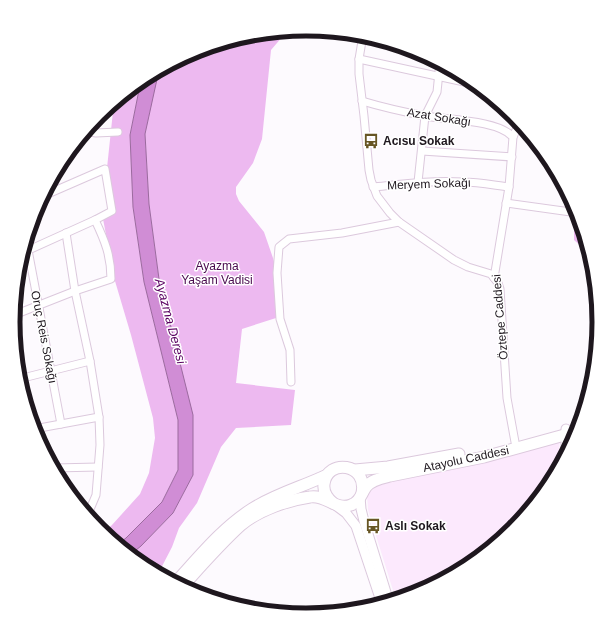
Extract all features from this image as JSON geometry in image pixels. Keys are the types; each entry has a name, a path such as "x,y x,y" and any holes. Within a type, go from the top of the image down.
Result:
{"main road":[{"name":"Atayolu Caddesi","path":"187,582 242,524 267,510 295,499 313,496 339,506 350,506 360,498 366,487 371,483 390,476 484,457 572,429"},
{"path":"566,432 566,443"},
{"name":"Atayolu Caddesi","path":"179,579 229,525 260,504 288,490 306,485 342,467 348,467 355,470 388,467 497,448 515,442 571,432"},
{"path":"355,470 364,486 360,498 361,509 387,597"},
{"path":"327,475 324,481 325,494 328,500 346,513 356,526 380,599"}],"street":[{"path":"362,41 359,59 359,74 369,170 373,187 383,204 399,222 454,260 468,267 486,272 494,278"},
{"path":"359,59 463,82"},
{"path":"418,182 425,116 437,92 440,68"},
{"name":"Azat Sokağı","path":"362,101 425,116 485,124 504,130 513,137"},
{"name":"Öztepe Caddesi","path":"515,442 508,398 500,289 494,278 509,187 513,137 517,128"},
{"path":"92,132 118,132"},
{"path":"422,151 512,157"},
{"path":"30,250 112,211 105,169 52,192"},
{"name":"Meryem Sokağı","path":"373,187 418,182 462,182 509,187"},
{"path":"506,203 571,212"},
{"path":"21,312 111,279 111,266 107,245 95,220"},
{"path":"291,382 290,350 280,319 277,273 280,247 289,239 342,233 399,222"},
{"path":"66,233 75,291 90,361 99,417 100,445 96,495 89,509"},
{"name":"Oruç Reis Sokağı","path":"27,261 38,305 61,424"},
{"path":"26,377 90,361"},
{"path":"40,428 99,417"},
{"path":"60,468 98,467"}],"shaded area":[{"path":"157,78 145,134 149,204 159,279 193,415 193,475 173,513 135,551 122,541 162,502 178,470 178,420 144,282 133,207 130,135 139,90"},
{"path":"560,437 559,457 555,465 534,496 509,525 481,549 450,570 416,587 394,595 368,510 367,495 382,481"}],"green space":[{"name":"Ayazma Yaşam Vadisi","path":"283,37 271,50 262,139 253,163 236,187 236,194 239,201 264,232 273,258 277,273 276,318 242,329 236,383 295,390 291,425 236,428 221,447 197,503 179,528 172,547 161,569 135,551 173,513 193,475 159,279 149,204 145,134 156,78 197,57 232,45"},
{"name":"Ayazma Yaşam Vadisi","path":"139,90 130,135 133,207 144,282 178,420 178,470 162,502 122,541 108,528 140,494 149,473 155,438 153,418 115,281 103,219 114,213 107,168 113,111"},
{"path":"574,220 583,248 574,240"}],"place":[{"name":"Acısu Sokak","path":"371,141"},
{"name":"Aslı Sokak","path":"373,526"}],"water label":[{"name":"Ayazma Deresi","path":"171,321"}]}
